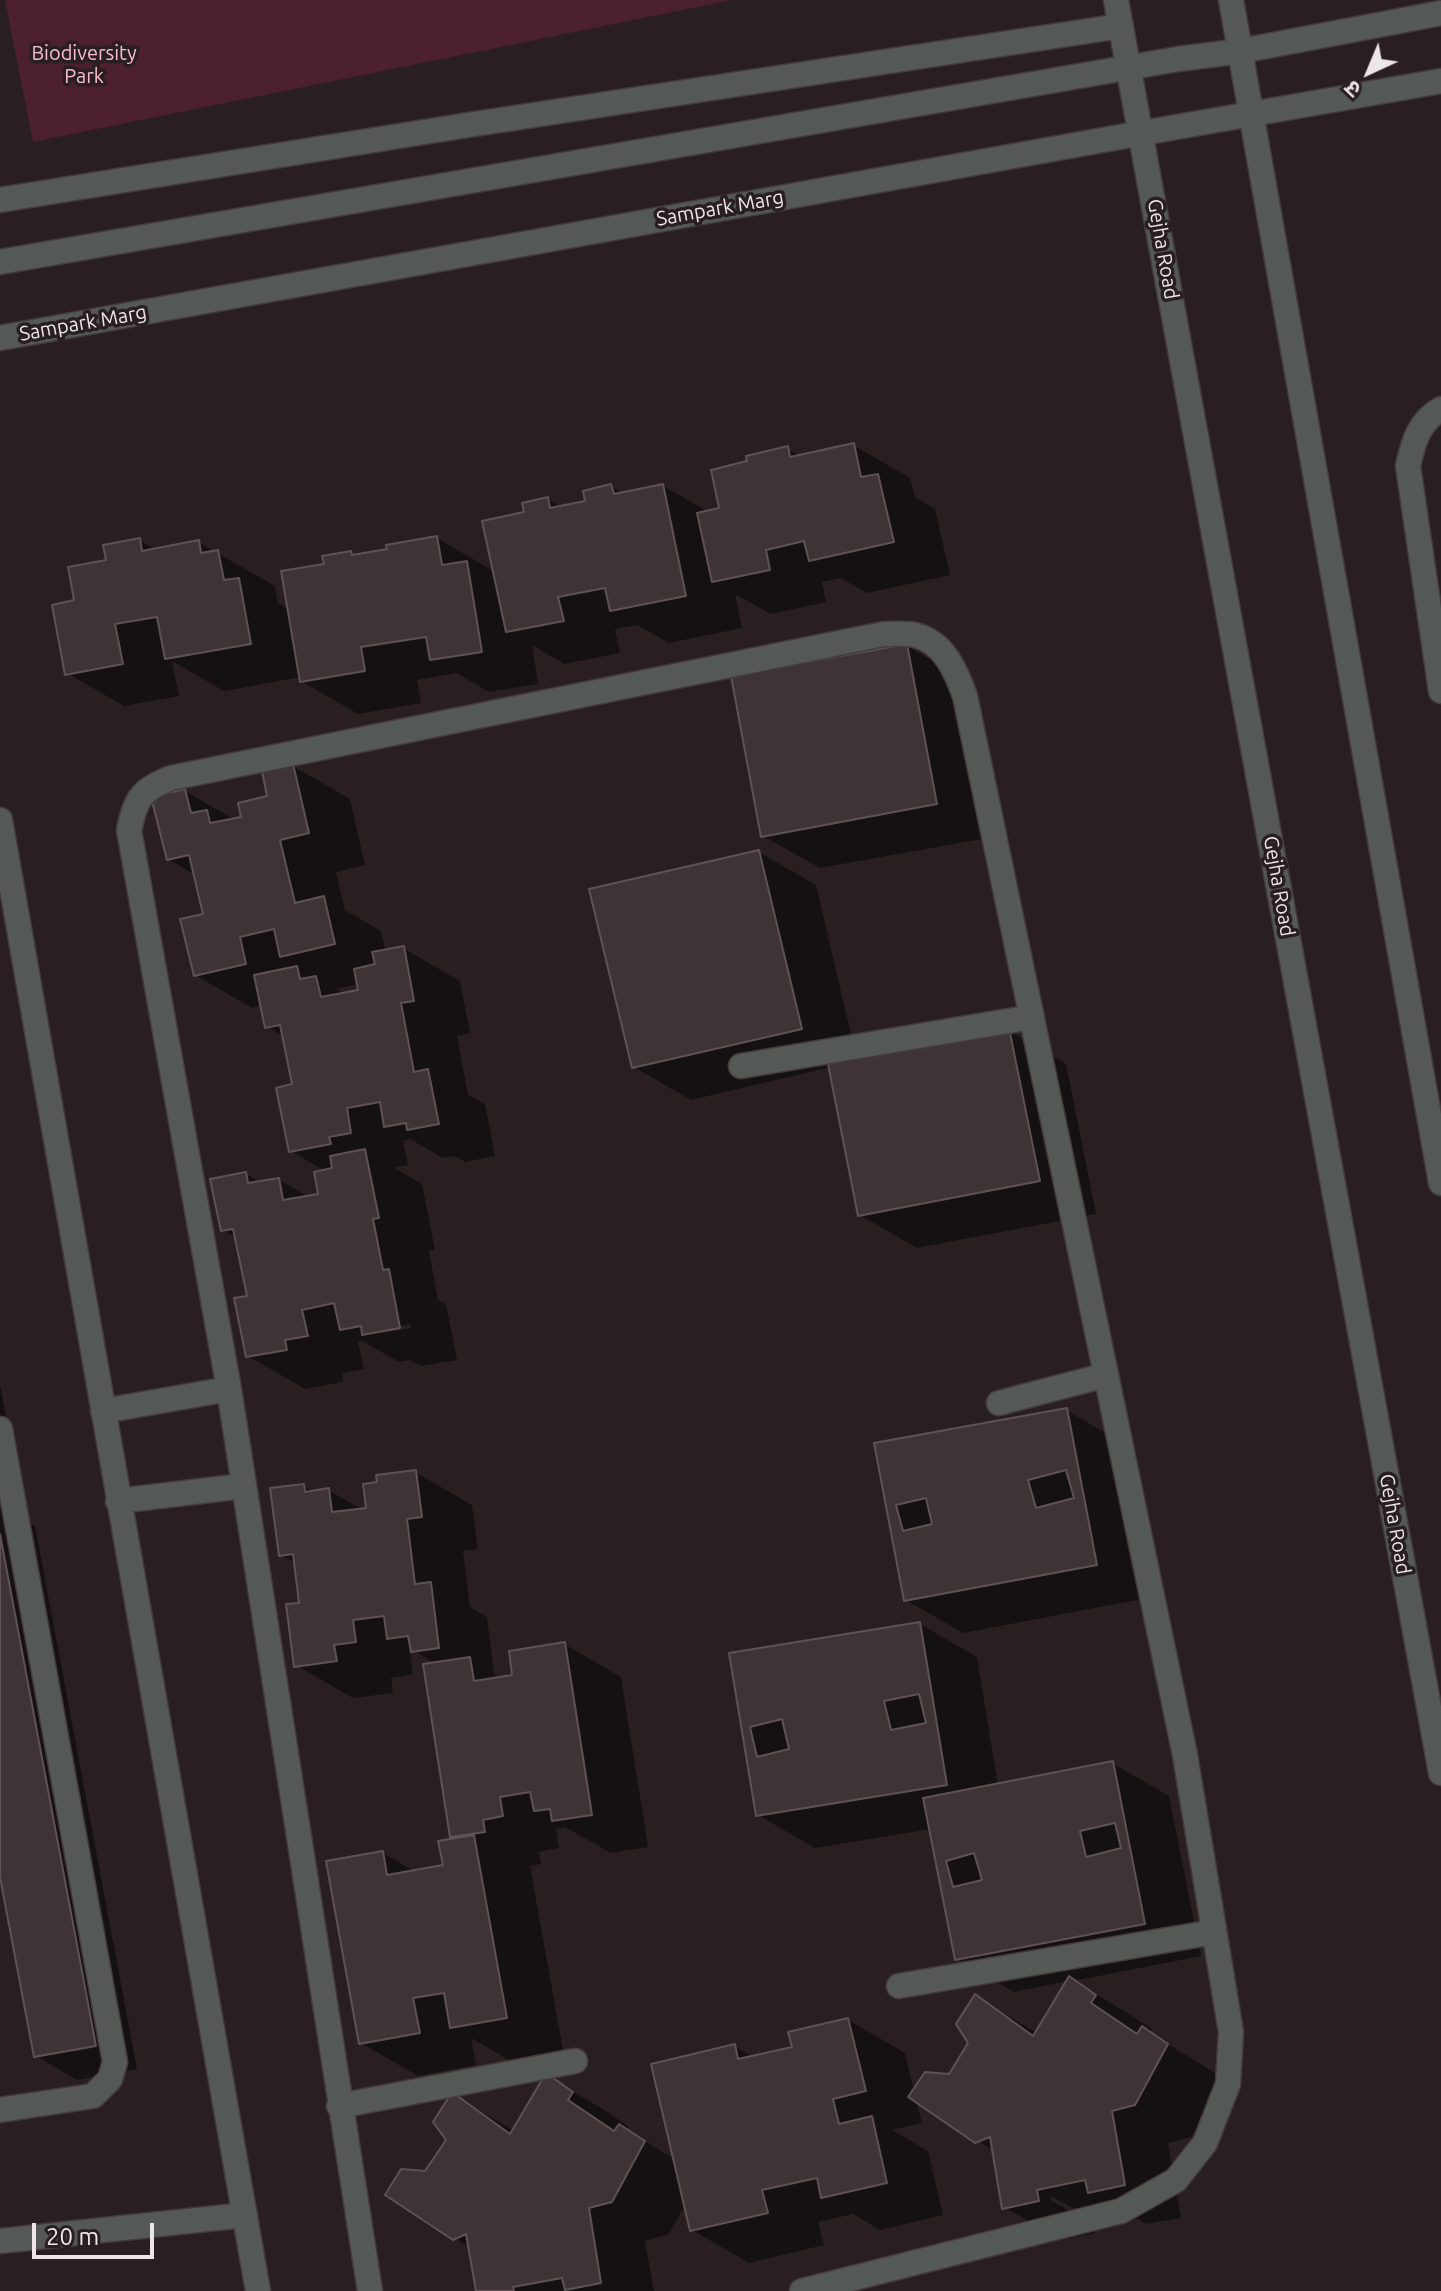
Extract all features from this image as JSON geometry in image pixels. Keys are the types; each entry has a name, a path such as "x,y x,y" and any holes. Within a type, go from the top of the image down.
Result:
{"street":[{"name":"Gejha Road","path":"1116,0 1441,1773"},
{"path":"1231,0 1436,1129 1441,1183"},
{"path":"0,262 1241,51 1441,13"},
{"path":"0,200 1121,26"},
{"name":"Sampark Marg","path":"0,338 1441,81"},
{"path":"1441,409 1433,413 1415,436 1408,466 1441,691"},
{"path":"370,2291 229,1389 129,830 135,805 149,786 171,778 884,634 916,635 937,647 955,667 965,696 1185,1755 1231,2032 1228,2084 1205,2143 1176,2180 1121,2211 802,2291"},
{"path":"0,820 258,2291"},
{"path":"741,1066 1032,1017"},
{"path":"999,1403 1106,1375"},
{"path":"103,1411 229,1389"},
{"path":"0,2110 93,2096 110,2079 115,2062 1,1445"},
{"path":"118,1501 243,1486"},
{"path":"899,1986 1214,1932"},
{"path":"339,2106 575,2061"},
{"path":"0,2241 245,2215"}],"green space":[{"name":"Biodiversity Park","path":"5,0 732,0 33,142"}],"building":[{"path":"854,443 861,477 878,474 894,542 809,561 804,541 766,550 770,570 712,582 697,513 719,508 711,470 747,461 746,456 788,446 790,457"},
{"path":"611,484 614,494 663,484 686,596 610,611 605,588 558,597 564,621 506,632 482,521 524,512 522,503 548,497 550,508 585,501 583,491"},
{"path":"437,536 442,565 467,561 482,652 430,660 426,637 361,647 365,671 300,682 281,571 324,564 322,556 387,549 386,545"},
{"path":"140,538 142,551 199,540 201,553 218,550 224,580 239,578 251,644 165,659 157,617 115,624 123,664 65,675 52,605 74,600 68,567 106,560 103,545"},
{"path":"907,644 937,804 761,837 731,676"},
{"path":"293,764 309,833 280,840 295,903 324,896 335,944 280,957 274,929 240,937 246,964 194,976 180,919 203,914 189,855 167,860 151,797 185,789 191,813 207,810 210,823 241,817 238,803 267,796 262,771"},
{"path":"759,850 802,1029 632,1068 589,889"},
{"path":"404,946 414,1001 401,1003 414,1072 428,1069 439,1124 407,1130 406,1123 384,1127 380,1102 347,1108 351,1133 329,1137 331,1144 289,1152 276,1088 292,1084 280,1025 265,1028 254,975 297,966 300,979 316,976 321,997 358,990 354,969 375,964 372,952"},
{"path":"1009,1028 1040,1181 858,1216 828,1064"},
{"path":"365,1149 379,1218 373,1219 383,1270 389,1269 400,1328 362,1335 361,1326 340,1330 334,1303 302,1310 308,1336 285,1340 287,1350 246,1357 234,1298 247,1296 233,1229 221,1231 210,1179 246,1172 248,1183 279,1178 283,1200 318,1194 314,1172 332,1168 330,1156"},
{"path":"1067,1408 1097,1565 904,1601 874,1443","holes":["1066,1470 1074,1498 1036,1508 1028,1480","926,1498 932,1524 903,1531 896,1505"]},
{"path":"416,1470 422,1517 407,1519 415,1584 431,1582 439,1648 411,1652 408,1636 387,1639 384,1616 353,1620 356,1642 334,1645 337,1661 294,1667 286,1604 299,1603 293,1554 279,1556 270,1488 304,1484 305,1492 329,1488 332,1512 366,1508 363,1484 377,1482 376,1475"},
{"path":"0,1534 96,2046 34,2057 0,1877"},
{"path":"920,1622 947,1785 756,1816 729,1653","holes":["919,1694 926,1723 891,1730 884,1701","782,1719 789,1749 757,1757 750,1727"]},
{"path":"565,1642 592,1815 552,1821 550,1809 534,1811 530,1792 500,1797 503,1816 483,1820 485,1832 450,1837 423,1664 470,1657 474,1681 512,1675 509,1651"},
{"path":"1113,1761 1145,1924 955,1960 923,1798","holes":["1115,1823 1121,1848 1086,1857 1080,1831","974,1853 982,1880 953,1887 946,1861"]},
{"path":"474,1835 507,2018 450,2028 444,1993 413,1998 420,2033 359,2044 326,1861 383,1851 387,1875 443,1865 438,1841"},
{"path":"1069,1976 1096,1995 1091,2003 1137,2034 1142,2026 1168,2044 1135,2105 1112,2111 1125,2185 1088,2193 1085,2180 1037,2190 1039,2201 1002,2209 990,2137 975,2143 908,2097 925,2072 949,2074 968,2043 956,2024 975,1994 1033,2036"},
{"path":"848,2018 866,2091 833,2099 839,2124 872,2116 887,2183 821,2198 817,2178 762,2190 768,2213 690,2231 651,2064 735,2044 738,2059 792,2047 788,2032"},
{"path":"546,2073 573,2092 568,2100 614,2131 619,2124 645,2141 612,2202 589,2208 601,2283 565,2290 562,2278 513,2287 514,2291 476,2291 466,2234 453,2240 385,2195 401,2169 425,2171 446,2140 433,2122 452,2092 510,2134"}]}
